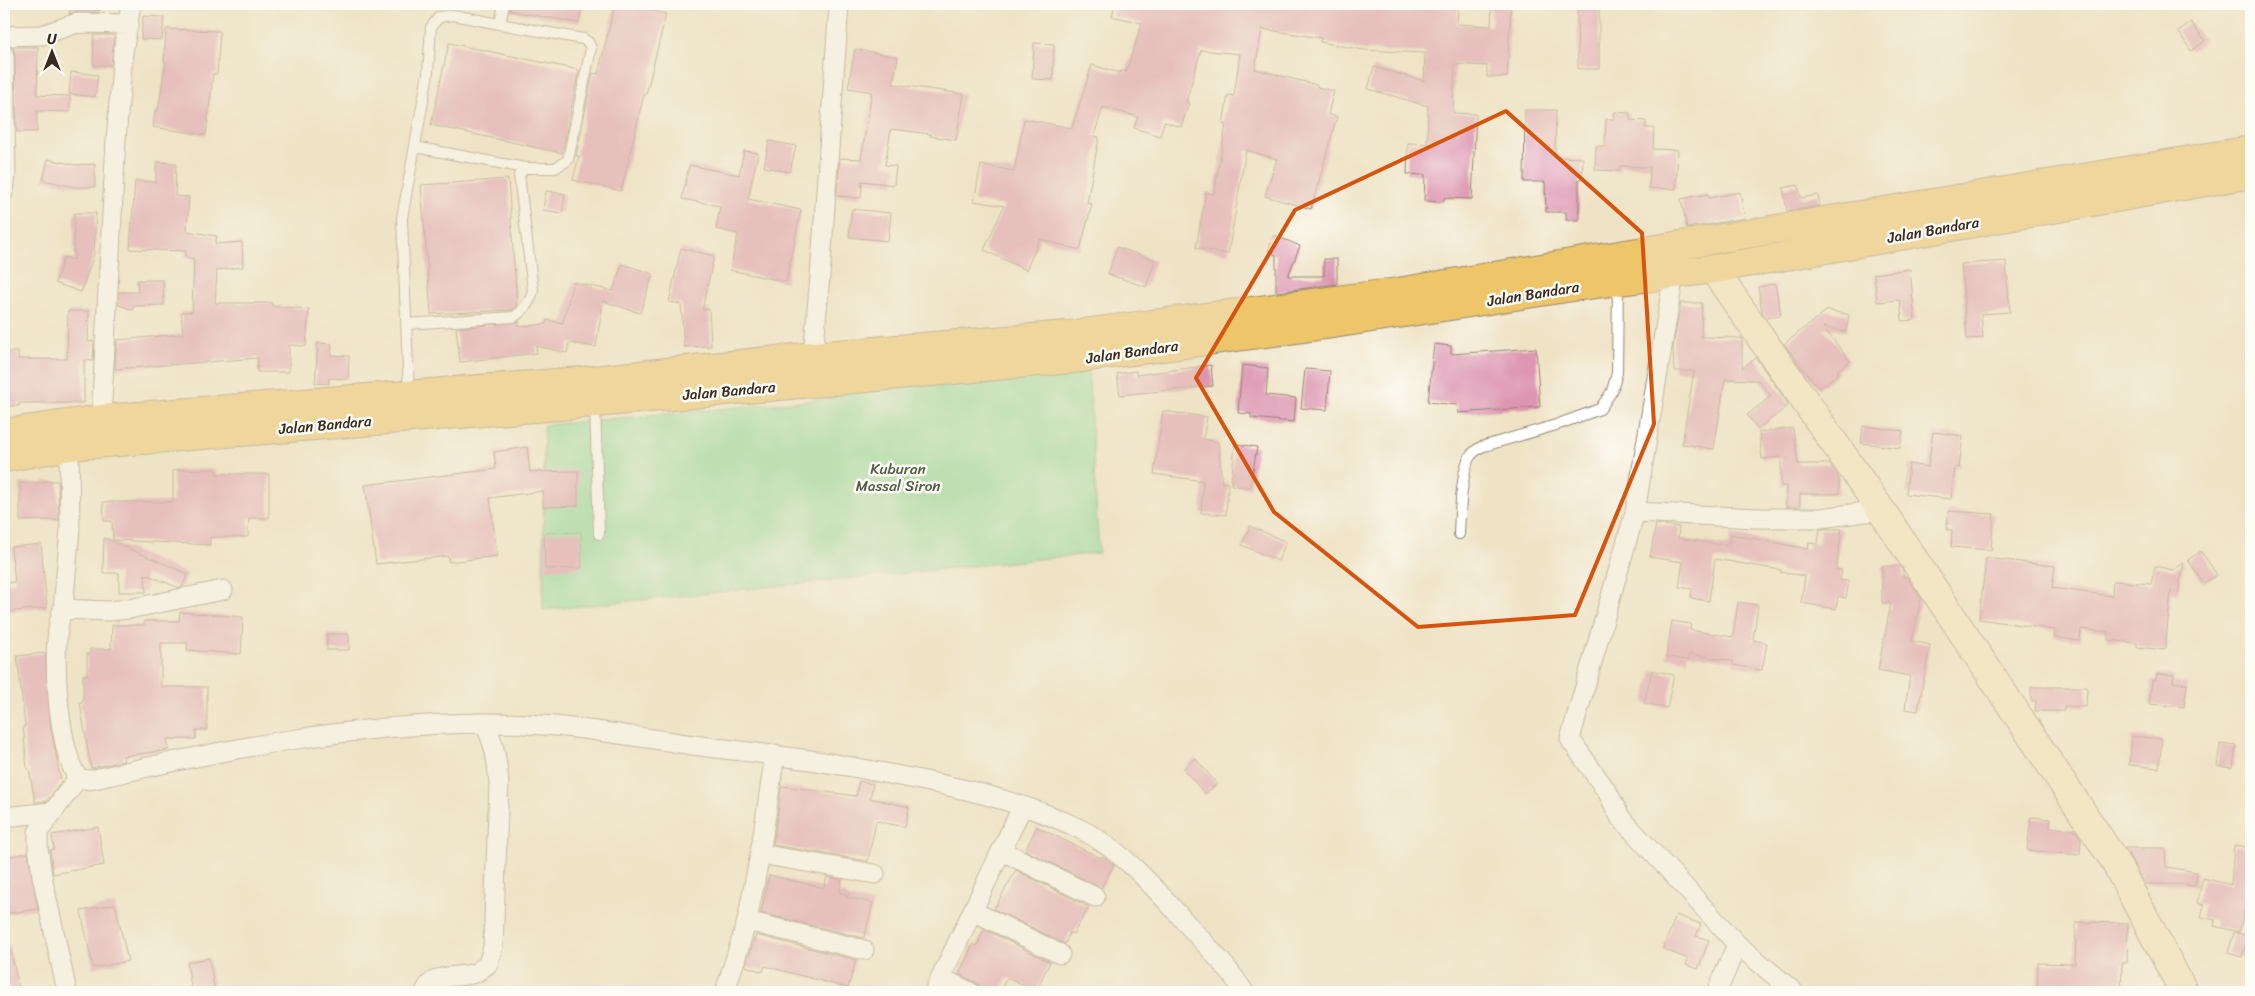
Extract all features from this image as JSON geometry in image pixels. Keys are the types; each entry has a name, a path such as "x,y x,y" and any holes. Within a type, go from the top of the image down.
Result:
{"highway":[{"name":"Jalan Bandara","path":"4,458 69,446 595,392 1082,358 1333,324 1577,275 1839,219 2251,150"},
{"name":"Jalan Bandara","path":"4,433 101,419 409,395 595,392 812,356 1067,335 1398,292 1577,275 1618,281 1713,269 2251,174"},
{"path":"1839,219 1847,245"}],"street":[{"path":"101,419 116,140 123,53 131,4"},
{"path":"812,356 822,264 838,4"},
{"path":"4,36 42,35 77,23 129,24"},
{"path":"4,55 6,177 4,191"},
{"path":"1713,269 1881,510 2114,860 2184,992"},
{"path":"1674,274 1635,512 1570,739 1608,793 1620,817 1736,944 1794,992"},
{"path":"69,446 70,529 63,609 57,630 55,674 70,763 78,778"},
{"path":"1635,512 1727,517 1821,518 1881,510"},
{"path":"63,609 108,611 128,609 223,590"},
{"path":"78,778 89,780 174,761 339,732 484,722 576,727 694,745 775,754 948,785 1052,816 1087,832 1126,860 1212,952 1235,978 1244,992"},
{"path":"425,992 428,985 436,980 475,973 488,964 492,947 499,783 492,737 484,722"},
{"path":"725,992 747,920 760,854 775,754"},
{"path":"67,992 38,847 38,832 78,778"},
{"path":"970,992 937,985 1022,807"},
{"path":"4,817 52,812"},
{"path":"1002,851 1095,898"},
{"path":"760,854 875,874"},
{"path":"973,910 1060,954"},
{"path":"747,920 864,950"},
{"path":"1717,992 1736,944"}],"lane":[{"path":"500,24 504,4"},
{"path":"409,395 402,218 428,73 431,26 439,17 453,15 583,39 588,42 591,48 568,160 555,168 525,168 415,147"},
{"path":"406,324 514,318 523,311 532,297 533,290 519,174 525,168"},
{"path":"1459,534 1468,460 1473,453 1481,447 1556,425 1600,409 1612,391 1617,372 1618,281"},
{"path":"595,392 599,534"}],"highlighted area":[{"path":"1506,111 1642,233 1654,424 1575,615 1418,627 1274,512 1196,378 1295,210"}],"green space":[{"name":"Kuburan Massal Siron","path":"1088,365 1099,553 543,610 544,425 826,399 828,388"}],"building":[{"path":"72,4 102,4 99,12 69,14"},
{"path":"511,4 583,4 579,23 510,11"},
{"path":"615,4 642,4 641,8 666,14 646,95 644,94 621,191 573,180 593,73 598,74"},
{"path":"1115,4 1422,4 1422,6 1458,8 1457,24 1491,26 1492,4 1511,4 1507,77 1487,77 1487,66 1455,64 1453,113 1476,114 1472,199 1444,198 1443,202 1424,201 1425,175 1407,174 1408,143 1427,144 1428,106 1368,89 1374,67 1424,81 1425,53 1364,50 1320,42 1321,38 1262,29 1255,69 1334,91 1328,114 1337,117 1311,209 1265,196 1277,159 1246,150 1228,254 1196,248 1206,192 1214,194 1226,125 1223,124 1228,95 1234,96 1240,54 1201,50 1186,102 1189,103 1181,127 1164,122 1160,136 1134,128 1138,117 1103,107 1094,136 1099,137 1087,203 1092,204 1080,250 1040,239 1026,270 984,250 1004,206 974,201 981,165 1014,171 1024,119 1072,128 1092,65 1120,73 1121,70 1126,72 1142,23 1112,16"},
{"path":"1599,9 1599,69 1578,69 1577,10"},
{"path":"143,16 164,17 162,40 141,39"},
{"path":"2191,22 2205,41 2191,51 2178,31"},
{"path":"166,29 220,31 217,74 213,74 206,135 153,127 155,111 158,111 166,62 164,62"},
{"path":"94,35 114,35 111,65 93,65"},
{"path":"449,43 579,70 562,153 431,125"},
{"path":"1034,43 1054,44 1053,80 1032,79"},
{"path":"12,47 38,47 37,95 70,96 70,112 37,111 37,132 17,132 15,55"},
{"path":"855,49 898,57 893,84 964,94 956,140 930,136 931,134 891,129 885,165 896,166 894,185 862,181 861,198 837,196 840,158 861,159 872,92 848,88"},
{"path":"71,72 98,75 95,97 69,94"},
{"path":"1525,110 1556,110 1555,157 1583,158 1582,179 1579,179 1579,220 1566,220 1566,212 1546,212 1545,182 1524,182"},
{"path":"1614,112 1630,113 1630,120 1646,121 1646,128 1654,128 1653,149 1678,150 1676,189 1649,188 1650,167 1620,166 1620,171 1595,170 1596,146 1605,146 1606,119 1614,119"},
{"path":"769,141 796,146 790,172 764,167"},
{"path":"744,151 758,153 748,199 801,210 786,282 730,270 738,234 716,229 720,206 682,199 689,165 739,175"},
{"path":"48,159 75,165 95,164 95,187 75,187 43,180"},
{"path":"156,162 176,163 175,196 189,197 187,231 217,236 215,244 242,242 243,267 217,270 215,303 272,303 272,306 309,309 306,346 289,345 289,372 257,372 258,358 115,369 117,340 183,334 181,312 192,312 194,259 185,257 186,251 130,249 135,181 156,182"},
{"path":"508,179 517,305 512,310 431,314 421,185"},
{"path":"1798,185 1801,198 1818,195 1820,206 1787,211 1783,188"},
{"path":"546,191 565,194 562,213 543,210"},
{"path":"1740,192 1745,218 1687,228 1681,199 1708,194 1709,198"},
{"path":"852,209 891,213 888,241 849,237"},
{"path":"74,213 96,213 94,254 81,292 55,283 64,257 74,260"},
{"path":"1274,235 1300,246 1288,276 1324,276 1324,259 1337,259 1337,284 1276,292 1276,255 1268,251"},
{"path":"1117,247 1155,260 1146,287 1108,274"},
{"path":"681,248 714,256 702,310 709,309 711,346 684,347 681,304 669,302"},
{"path":"2006,261 2010,312 1981,314 1983,338 1967,339 1961,264"},
{"path":"622,264 653,274 640,313 603,301 596,347 569,343 567,353 536,346 537,353 460,362 456,328 519,322 519,327 546,324 547,320 563,323 573,282 613,291"},
{"path":"1910,269 1915,320 1902,321 1900,300 1877,302 1874,274"},
{"path":"137,280 163,280 164,305 133,306 133,310 119,305 119,292 138,292"},
{"path":"1775,284 1781,315 1766,318 1762,312 1758,287"},
{"path":"1681,303 1702,303 1701,337 1742,338 1742,368 1756,358 1789,405 1758,429 1747,415 1771,396 1758,380 1725,379 1714,449 1682,444 1694,371 1674,371 1673,347"},
{"path":"1827,310 1849,315 1846,332 1823,327 1850,361 1837,371 1839,373 1819,389 1784,344"},
{"path":"68,311 89,311 88,342 94,341 93,361 84,360 84,403 19,403 19,406 4,406 5,352 18,352 18,359 67,359"},
{"path":"318,343 332,344 331,355 349,356 348,379 329,378 329,384 315,383"},
{"path":"1434,344 1451,346 1451,354 1536,348 1540,407 1458,413 1457,405 1428,402"},
{"path":"1211,365 1213,386 1120,395 1117,374 1136,371 1136,375"},
{"path":"1242,365 1268,368 1266,395 1296,398 1294,422 1251,418 1251,414 1238,413"},
{"path":"1305,369 1330,371 1327,410 1301,408"},
{"path":"1163,411 1207,417 1203,439 1218,442 1222,483 1228,483 1226,515 1201,513 1203,481 1154,474"},
{"path":"1863,426 1903,431 1900,448 1861,443"},
{"path":"1793,428 1798,464 1830,464 1839,478 1839,494 1800,494 1800,507 1786,507 1786,486 1781,486 1781,457 1762,459 1759,432"},
{"path":"1933,432 1963,436 1959,468 1955,467 1951,499 1906,494 1909,464 1928,467"},
{"path":"1235,444 1257,447 1250,488 1231,485"},
{"path":"527,447 530,472 578,471 578,506 543,507 543,491 490,498 497,556 449,562 448,556 376,564 365,485 496,469 494,452"},
{"path":"216,469 216,474 269,474 269,518 249,518 248,537 210,537 210,545 113,540 112,521 104,521 103,502 173,502 173,470"},
{"path":"44,481 58,481 59,520 20,521 20,483 44,483"},
{"path":"1948,511 1994,514 1991,550 1951,547 1952,530 1947,530"},
{"path":"1656,524 1679,527 1678,538 1729,546 1731,534 1808,549 1809,543 1818,544 1820,529 1842,529 1836,569 1842,570 1840,580 1849,581 1846,598 1838,596 1836,609 1801,603 1805,576 1715,559 1709,601 1691,598 1692,589 1679,587 1683,562 1650,557"},
{"path":"1250,526 1286,542 1278,561 1242,545"},
{"path":"581,532 582,568 545,569 544,533"},
{"path":"104,538 188,574 182,587 179,588 145,574 146,592 119,592 119,573 103,573"},
{"path":"41,544 47,608 4,612 4,583 15,582 11,547"},
{"path":"2201,551 2217,575 2203,583 2188,560"},
{"path":"1986,558 2055,566 2052,588 2112,596 2113,581 2151,584 2155,566 2173,570 2184,563 2178,593 2171,591 2165,650 2137,647 2137,643 2108,640 2108,632 2081,629 2080,641 2054,637 2055,630 1979,619"},
{"path":"1882,566 1900,566 1903,571 1903,577 1907,577 1921,598 1912,641 1930,645 1918,711 1905,709 1910,676 1878,670 1891,603 1882,603"},
{"path":"1738,602 1758,605 1753,640 1767,643 1762,670 1733,665 1733,661 1689,654 1688,660 1666,657 1672,621 1691,624 1690,630 1733,637"},
{"path":"180,612 243,617 241,654 187,650 188,643 161,643 161,687 207,687 207,730 196,730 196,739 167,739 169,750 123,756 124,761 91,768 80,703 83,702 83,675 87,675 87,654 90,654 90,649 111,649 112,625 144,625 144,621 179,621"},
{"path":"327,634 349,634 349,650 327,650"},
{"path":"45,653 50,722 61,782 47,801 35,802 29,769 27,769 23,726 25,726 17,656"},
{"path":"1652,670 1674,675 1667,708 1644,703"},
{"path":"2157,674 2174,675 2173,682 2187,684 2184,707 2149,704 2152,680 2156,680"},
{"path":"2031,687 2087,687 2086,707 2064,706 2064,711 2035,711 2036,701 2031,701"},
{"path":"2132,736 2162,739 2159,768 2129,765"},
{"path":"2220,744 2236,746 2233,768 2217,766"},
{"path":"1195,758 1217,784 1205,794 1183,769"},
{"path":"859,781 873,784 870,798 909,807 905,827 876,821 868,861 773,845 782,786 856,796"},
{"path":"2031,817 2051,819 2050,827 2075,830 2081,839 2080,855 2027,850"},
{"path":"98,827 104,865 53,874 50,850 54,849 52,835"},
{"path":"1037,827 1101,858 1102,856 1114,865 1101,888 1025,850"},
{"path":"2234,846 2251,847 2251,902 2247,901 2239,932 2214,926 2215,920 2201,917 2204,905 2197,903 2203,878 2231,885"},
{"path":"2125,848 2165,848 2166,867 2197,872 2195,886 2145,884"},
{"path":"28,853 38,909 4,914 4,872 8,871 6,857"},
{"path":"1016,870 1089,907 1073,934 1070,932 1065,944 994,909"},
{"path":"769,875 824,888 827,877 842,880 839,893 847,894 846,897 873,903 864,938 761,913"},
{"path":"115,904 128,961 93,968 81,911"},
{"path":"1676,915 1701,924 1696,936 1709,940 1698,969 1686,965 1688,959 1663,949"},
{"path":"2076,922 2128,923 2127,963 2122,963 2121,992 2037,992 2038,963 2075,964"},
{"path":"984,929 1050,962 1036,991 1009,978 1006,979 1000,992 981,992 980,986 959,974 973,944 977,946"},
{"path":"2234,932 2248,936 2242,957 2228,953"},
{"path":"756,935 856,960 848,988 765,966 763,972 745,966"},
{"path":"9,944 20,992 4,992 4,945"},
{"path":"209,958 215,992 192,992 187,962"}]}
